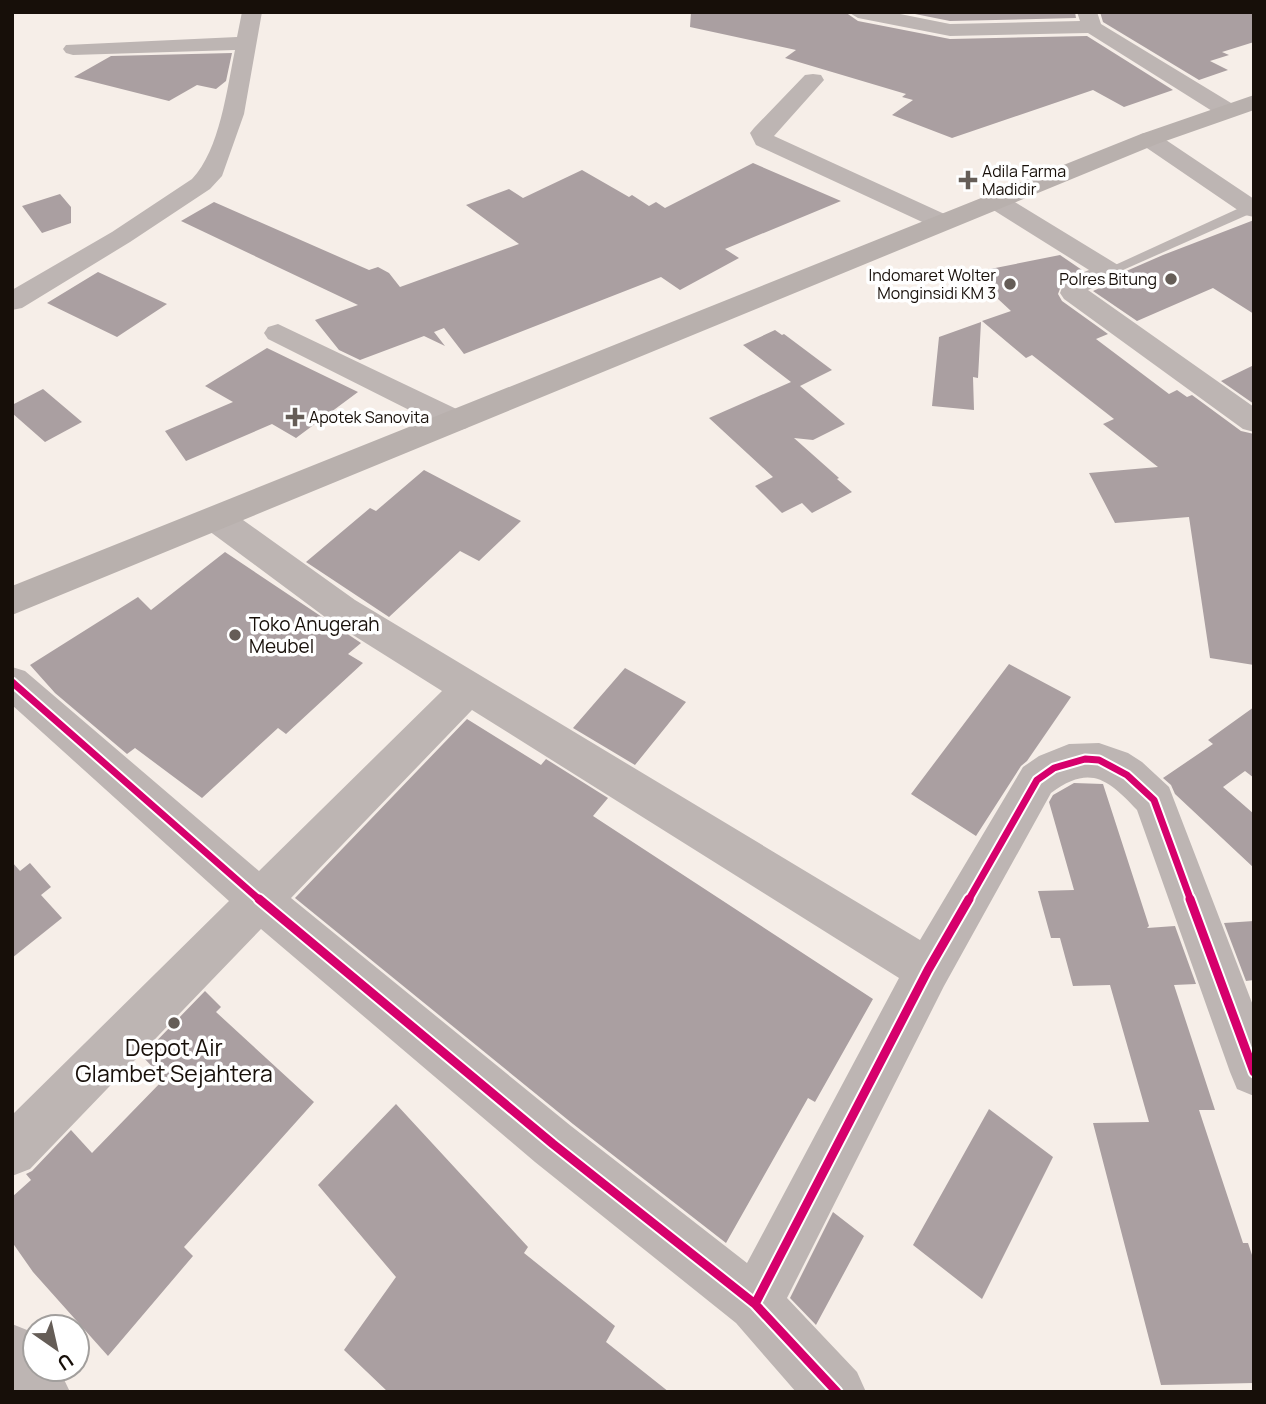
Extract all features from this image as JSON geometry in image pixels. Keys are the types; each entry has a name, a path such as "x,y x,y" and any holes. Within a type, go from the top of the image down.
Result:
{"highway":[{"path":"12,601 942,222 1149,139 1241,106"}],"street":[{"path":"12,302 180,199 213,171 233,114 252,12"},
{"path":"858,12 950,30 1089,20 1241,106"},
{"path":"73,49 247,43"},
{"path":"813,80 762,133 764,140 942,222"},
{"path":"1149,139 1252,209"},
{"path":"996,201 1109,271"},
{"path":"1109,271 1075,286 1074,293 1254,422"},
{"path":"12,291 44,284"},
{"path":"278,333 456,421"},
{"path":"217,519 342,610 928,970"},
{"path":"12,682 259,899 553,1144 755,1304 816,1383"},
{"path":"12,1151 470,687"},
{"path":"755,1304 928,970 1037,780 1054,765 1073,760 1100,760 1121,767 1154,800 1243,1011 1254,1072"},
{"path":"12,1352 40,1392"}],"lane":[{"path":"1109,271 1252,209"}],"building":[{"path":"691,12 845,12 858,21 950,39 1087,36 1173,90 1124,107 1093,90 952,138 892,115 913,100 902,97 906,94 785,58 796,50 690,27"},
{"path":"905,12 1075,12 1076,18 950,21"},
{"path":"1100,12 1254,12 1254,42 1222,52 1229,55 1210,61 1228,70 1199,80 1103,22"},
{"path":"232,53 226,81 216,89 197,85 169,101 74,77 111,56"},
{"path":"753,163 841,201 725,249 739,258 680,290 661,277 464,354 444,328 434,332 445,346 424,336 360,360 339,350 315,320 358,305 181,221 214,202 369,270 378,267 389,273 400,287 519,244 466,205 509,189 523,198 582,170 629,197 632,195 649,206 656,202 665,208"},
{"path":"60,194 71,207 71,223 42,233 22,206"},
{"name":"Polres Bitung","path":"1254,220 1254,314 1213,288 1137,321 1093,291 1119,279 1124,272"},
{"path":"1060,255 1082,270 1064,278 1058,294 1062,301 1108,334 1096,339 1169,394 1177,390 1187,397 1192,395 1241,431 1254,434 1254,665 1210,658 1189,517 1115,523 1089,473 1158,467 1103,424 1114,419 1032,355 1026,358 982,321 1011,311 970,273"},
{"path":"98,272 167,304 117,337 47,303"},
{"path":"981,322 978,378 973,377 974,410 932,406 939,337"},
{"path":"775,330 832,370 800,386 845,424 813,440 794,438 852,492 812,513 802,503 782,513 755,486 773,477 709,418 791,382 743,345"},
{"path":"267,348 358,392 296,438 272,424 186,461 165,431 233,402 205,386"},
{"path":"1254,365 1254,404 1221,381"},
{"path":"43,389 82,422 45,442 12,413 12,405"},
{"path":"424,470 521,521 479,561 460,551 389,617 306,562 370,508 376,511"},
{"path":"225,552 361,643 348,654 363,663 286,734 278,728 202,798 135,748 127,754 55,693 30,665 138,597 151,610"},
{"path":"1009,664 1071,697 1021,766 976,836 911,794"},
{"path":"625,668 686,702 635,765 573,728"},
{"path":"1254,707 1254,778 1245,771 1223,787 1254,814 1254,868 1175,794 1171,785 1163,778 1213,744 1208,740"},
{"path":"467,719 541,765 546,759 608,798 593,816 873,999 815,1102 808,1098 726,1243 573,1124 295,898"},
{"path":"1074,783 1103,784 1149,926 1147,928 1175,926 1196,984 1174,985 1215,1110 1199,1110 1243,1243 1248,1243 1254,1261 1254,1383 1161,1385 1093,1123 1149,1122 1110,985 1073,986 1060,938 1051,938 1038,891 1074,890 1049,802 1053,795"},
{"path":"12,862 20,871 30,863 51,887 41,895 62,918 12,958"},
{"path":"1254,921 1254,980 1246,981 1224,923"},
{"path":"205,991 221,1007 216,1012 314,1102 184,1247 193,1256 108,1356 91,1337 91,1313 70,1313 33,1272 12,1242 12,1197 31,1180 26,1174 71,1130 92,1153 164,1079 142,1056"},
{"path":"396,1104 528,1247 524,1253 615,1326 606,1342 669,1392 388,1392 344,1350 396,1277 318,1185"},
{"path":"989,1109 1053,1157 982,1299 913,1245"},
{"path":"833,1212 864,1236 816,1325 790,1298"}],"cycle path":[{"path":"12,682 259,899 553,1144 755,1304 837,1392"},
{"path":"755,1304 928,970 1037,780 1069,761 1099,760 1113,766 1141,786 1154,800 1254,1072"}],"place":[{"name":"Adila Farma Madidir","path":"968,180"},
{"name":"Polres Bitung","path":"1171,279"},
{"name":"Indomaret Wolter Monginsidi KM 3","path":"1010,284"},
{"name":"Apotek Sanovita","path":"295,417"},
{"name":"Toko Anugerah Meubel","path":"235,635"},
{"name":"Depot Air Glambet Sejahtera","path":"174,1023"}]}
